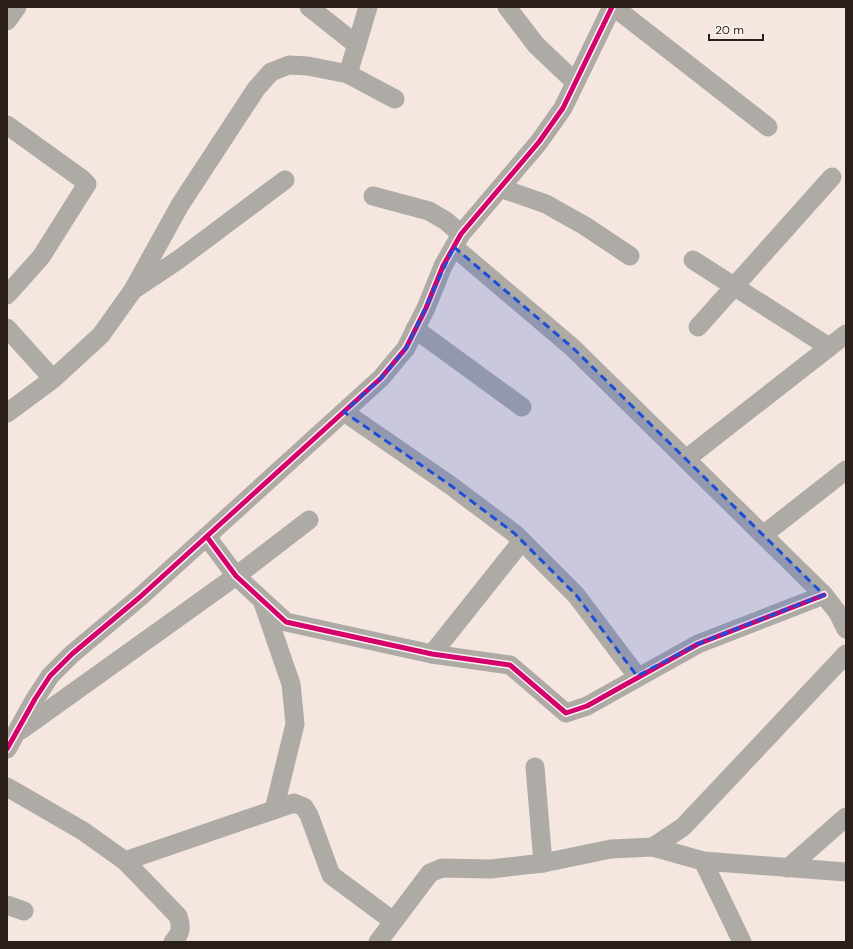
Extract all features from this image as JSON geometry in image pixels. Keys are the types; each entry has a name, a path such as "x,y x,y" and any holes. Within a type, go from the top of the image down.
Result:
{"street":[{"path":"7,21 17,7"},
{"path":"309,7 357,45"},
{"path":"348,74 368,7"},
{"path":"507,7 536,45 575,82"},
{"path":"11,741 50,676 72,654 140,597 344,412 381,378 406,348 426,308 443,266 458,240 539,142 563,108 613,7 768,128"},
{"path":"7,413 53,379 102,335 133,290 180,205 256,88 271,72 289,65 308,66 348,74 395,99"},
{"path":"7,125 87,184 41,257 7,295"},
{"path":"698,327 832,177"},
{"path":"133,290 178,260 285,180"},
{"path":"500,188 546,204 585,226 630,256"},
{"path":"373,196 429,211 446,222 458,240 573,348 824,595 838,613 846,629"},
{"path":"693,260 829,347"},
{"path":"7,328 53,379"},
{"path":"415,329 522,407"},
{"path":"686,459 846,334"},
{"path":"344,412 450,484 522,541 576,595 638,676"},
{"path":"763,535 846,470"},
{"path":"11,741 236,576 309,520"},
{"path":"207,537 236,576 286,622 432,654 510,665 566,713 587,706 638,676 698,644 824,595"},
{"path":"432,654 522,541"},
{"path":"262,601 291,684 294,724 274,810"},
{"path":"654,847 682,827 846,654"},
{"path":"535,767 543,863"},
{"path":"7,787 83,831 125,861 178,916 182,925 180,933 172,942"},
{"path":"125,861 294,803 304,807 309,815 331,875 393,921"},
{"path":"788,868 846,817"},
{"path":"378,942 430,873 442,868 491,869 543,863 611,850 654,847 703,861 846,872"},
{"path":"703,861 742,942"}],"highlighted area":[{"path":"454,247 573,348 824,595 698,644 637,676 576,595 514,533 450,485 344,412 381,378 406,348"}],"cycle path":[{"path":"7,749 35,699 50,676 72,654 140,597 381,378 406,348 426,308 443,266 461,234 539,142 563,108 612,7"},
{"path":"207,537 236,576 286,622 432,654 510,665 566,713 587,706 698,644 824,595"}]}
